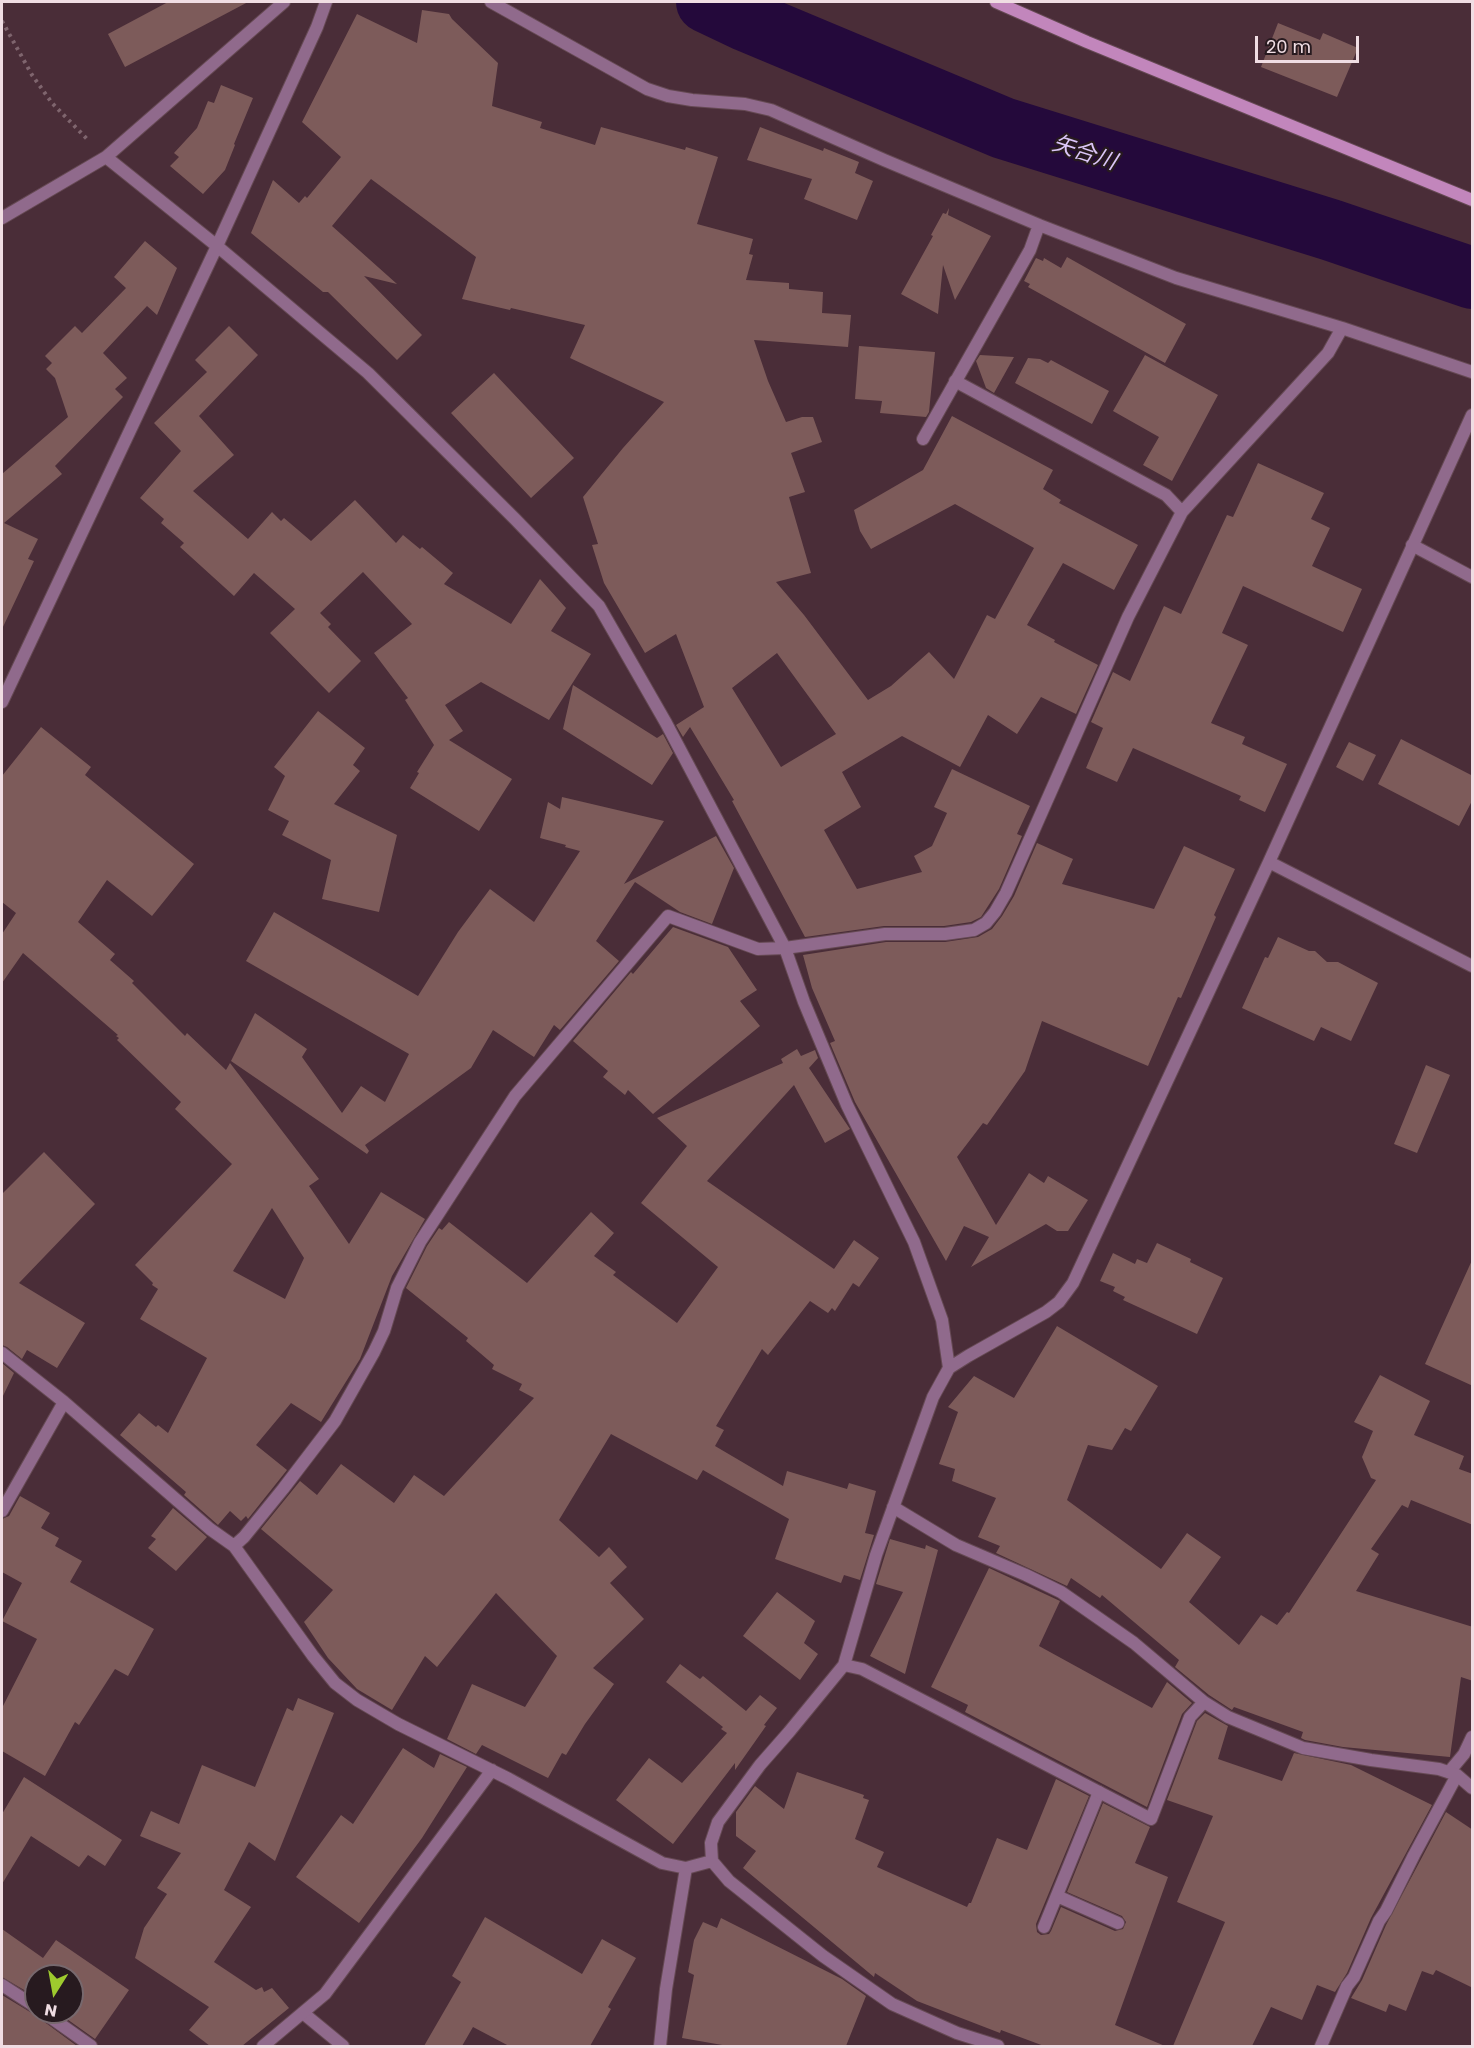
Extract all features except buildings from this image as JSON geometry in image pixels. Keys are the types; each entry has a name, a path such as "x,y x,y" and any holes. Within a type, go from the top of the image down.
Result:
{"street":[{"path":"2,218 106,158 284,2"},
{"path":"2,702 217,246 317,27 326,2"},
{"path":"491,2 647,89 668,96 746,104 771,110 1039,225 1176,278 1342,328 1473,372"},
{"path":"996,2 1086,42 1473,200"},
{"path":"106,158 217,246 368,373 599,606 666,723 785,948 804,1002 847,1105 915,1242 942,1320 949,1368"},
{"path":"923,439 1030,250 1039,225"},
{"path":"234,1545 244,1537 335,1421 384,1331 397,1288 420,1242 515,1096 668,916 758,950 885,934 958,933 974,930 986,923 1006,893 1128,617 1182,512 1328,353 1342,328"},
{"path":"955,381 1166,495 1182,512"},
{"path":"998,2046 957,2033 892,2004 823,1956 729,1881 712,1861 711,1843 718,1822 760,1765 844,1665 876,1555 933,1397 949,1368 1046,1312 1059,1302 1073,1283 1473,416"},
{"path":"1412,545 1473,577"},
{"path":"1269,862 1473,966"},
{"path":"2,1353 64,1402 210,1529 234,1545 313,1656 335,1683 357,1700 398,1724 492,1770 662,1863 686,1868 712,1861"},
{"path":"2,1511 64,1402"},
{"path":"893,1507 956,1545 1061,1592 1134,1643 1204,1702 1245,1725 1303,1748 1371,1760 1439,1768 1453,1774 1473,1788"},
{"path":"844,1665 862,1669 1151,1819 1190,1717 1204,1702"},
{"path":"1321,2046 1347,1986 1354,1977 1379,1921 1473,1737"},
{"path":"263,2046 325,1994 492,1770"},
{"path":"1044,1927 1099,1792"},
{"path":"660,2046 666,1989 686,1868"},
{"path":"1057,1896 1118,1923"},
{"path":"2,1985 24,1999"},
{"path":"303,2013 343,2046"},
{"path":"60,2024 91,2046"}],"path":[{"path":"2,21 32,75 52,103 106,158"}],"waterway":[{"name":"矢合川","path":"707,2 747,21 1003,128 1331,230 1472,278"}]}
